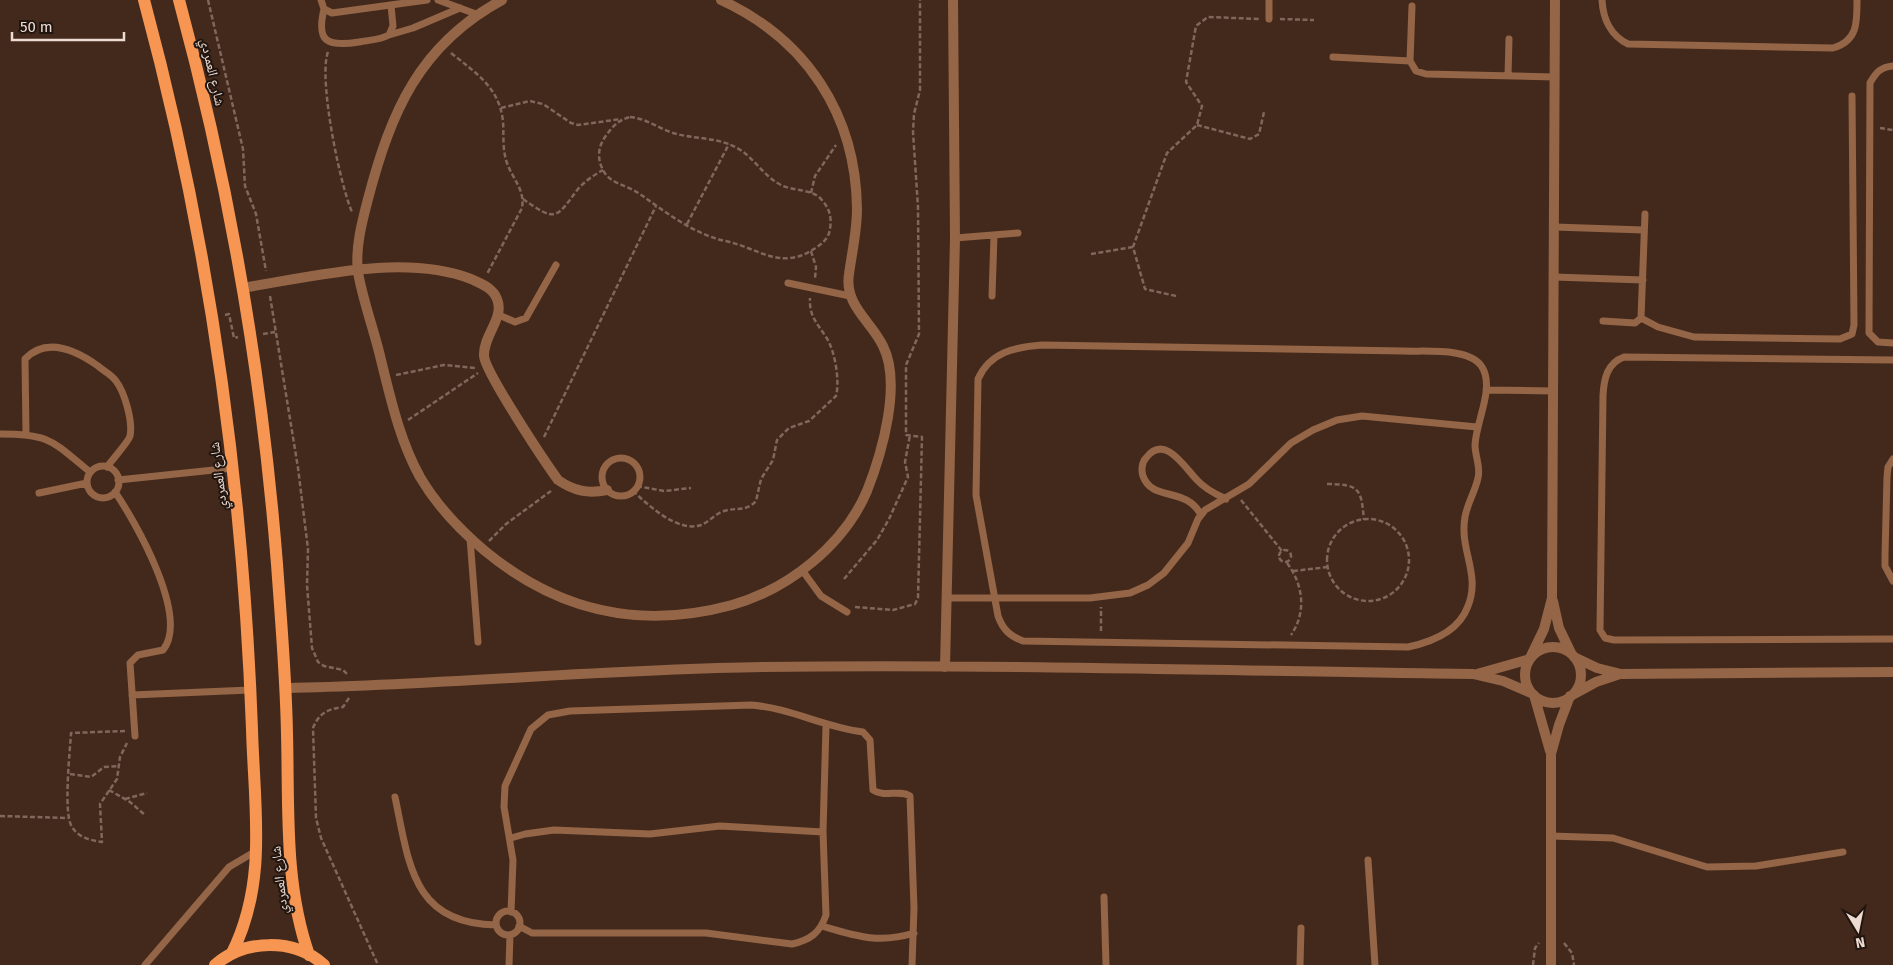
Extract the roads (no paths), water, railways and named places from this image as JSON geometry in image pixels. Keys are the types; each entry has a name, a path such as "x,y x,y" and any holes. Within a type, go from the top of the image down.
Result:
{"main road":[{"name":"شارع العمردي","path":"144,0 176,132 212,317 233,468 244,579 256,851 251,904 232,953"},
{"name":"شارع العمردي","path":"179,0 210,126 242,288 265,442 286,688 291,878 297,917 309,955"},
{"path":"215,965 232,953 251,946 271,944 291,947 309,955 324,965"}],"street":[{"path":"502,0 476,14 440,45 418,75 398,108 384,142 360,230 358,270 398,426 408,452 429,490 451,519 508,570 554,595 603,612 673,617 707,612 732,605 773,589 802,570 828,548 849,523 866,494 884,439 890,369 885,350 850,296 848,280 857,213 853,164 834,106 815,74 791,45 762,22 721,0"},
{"path":"946,667 955,238 953,0"},
{"path":"1551,965 1551,754 1559,725 1571,696 1576,690 1580,676 1573,656 1559,628 1552,598 1555,0"},
{"path":"242,288 358,270 420,267 447,272 478,282 494,293 500,307 499,315 487,336 484,347 484,359 488,370 550,469 562,483 581,492 594,493 607,490"},
{"path":"1551,754 1532,694 1525,680 1526,666 1544,629 1552,598"},
{"path":"1473,674 1530,659 1536,652 1551,647 1566,650 1573,656 1597,668 1621,674 1893,672"},
{"path":"286,688 348,687 672,669 946,667 1473,674 1502,681 1548,702 1556,702 1596,682 1621,674"}],"lane":[{"path":"321,0 324,9 320,30 324,38 338,45 389,35 413,28 460,8"},
{"path":"324,9 332,12 427,0"},
{"path":"438,0 476,14"},
{"path":"1269,0 1269,19"},
{"path":"1602,0 1606,19 1613,34 1628,44 1833,48 1841,46 1853,35 1856,27 1858,0"},
{"path":"389,35 394,26 391,5"},
{"path":"1412,6 1410,61 1416,71 1421,73 1555,77"},
{"path":"1508,76 1509,39"},
{"path":"1333,57 1410,61"},
{"path":"1893,66 1884,67 1875,73 1870,83 1869,333 1878,342 1893,343"},
{"path":"1641,318 1658,327 1694,337 1840,339 1852,334 1854,325 1852,96"},
{"path":"1603,321 1635,323 1641,318 1645,214"},
{"path":"1554,227 1644,230"},
{"path":"955,238 1018,233"},
{"path":"992,296 994,236"},
{"path":"499,315 515,322 526,318 556,265"},
{"path":"1554,278 1643,280"},
{"path":"788,283 850,296"},
{"path":"1042,345 1463,353 1474,358 1482,366 1486,378 1486,390 1477,427 1475,451 1479,478 1465,516 1464,529 1464,542 1473,572 1473,590 1468,608 1458,623 1443,635 1426,643 1408,648 1023,641 1014,638 1001,625 994,598 976,495 978,379 983,368 990,360 1000,354 1013,349 1042,345"},
{"path":"26,434 25,359 31,352 42,348 54,347 72,350 116,381 127,407 131,421 130,438 107,467"},
{"path":"1893,360 1624,357 1612,364 1605,379 1603,395 1600,630 1609,640 1893,639"},
{"path":"1486,390 1553,391"},
{"path":"947,598 1102,598 1130,594 1148,585 1164,573 1188,544 1201,514 1210,506 1236,493 1262,474 1291,443 1313,430 1337,420 1362,416 1477,427"},
{"path":"0,434 40,436 53,442 90,472"},
{"path":"1201,514 1187,498 1162,493 1147,483 1143,475 1142,466 1145,458 1152,452 1160,450 1169,451 1202,484 1226,499"},
{"path":"622,458 632,461 639,470 635,489 617,496 607,490 602,480 603,469 610,460 622,458"},
{"path":"1893,459 1888,467 1887,478 1885,566 1893,581"},
{"path":"115,492 104,498 92,494 87,483 90,472 95,468 107,467 113,470 118,480 115,492 134,522 151,555 163,588 170,620 168,640 164,650 138,655 130,663 134,733"},
{"path":"118,480 233,468"},
{"path":"39,492 87,483"},
{"path":"470,538 478,642"},
{"path":"802,570 821,596 849,611"},
{"path":"132,695 250,690"},
{"path":"511,912 513,860 511,838 504,807 505,786 531,730 548,716 570,711 751,705 791,711 826,726 862,732 868,735 870,740 873,790 878,794 904,794 910,796 914,933 912,965"},
{"path":"519,926 532,933 540,934 706,933 792,944 809,939 822,926 826,915 823,832 826,726"},
{"path":"395,797 410,866 422,892 431,904 445,914 461,921 478,924 496,924"},
{"path":"511,838 554,830 650,834 720,826 823,832"},
{"path":"1551,836 1613,838 1707,867 1756,866 1843,852"},
{"path":"145,965 229,867 256,851"},
{"path":"1368,860 1375,965"},
{"path":"1104,897 1106,965"},
{"path":"510,935 500,933 496,924 498,916 502,913 511,912 518,918 519,926"},
{"path":"509,965 510,935 519,926"},
{"path":"822,926 866,938 882,940 914,933"},
{"path":"1300,928 1300,965"}]}
